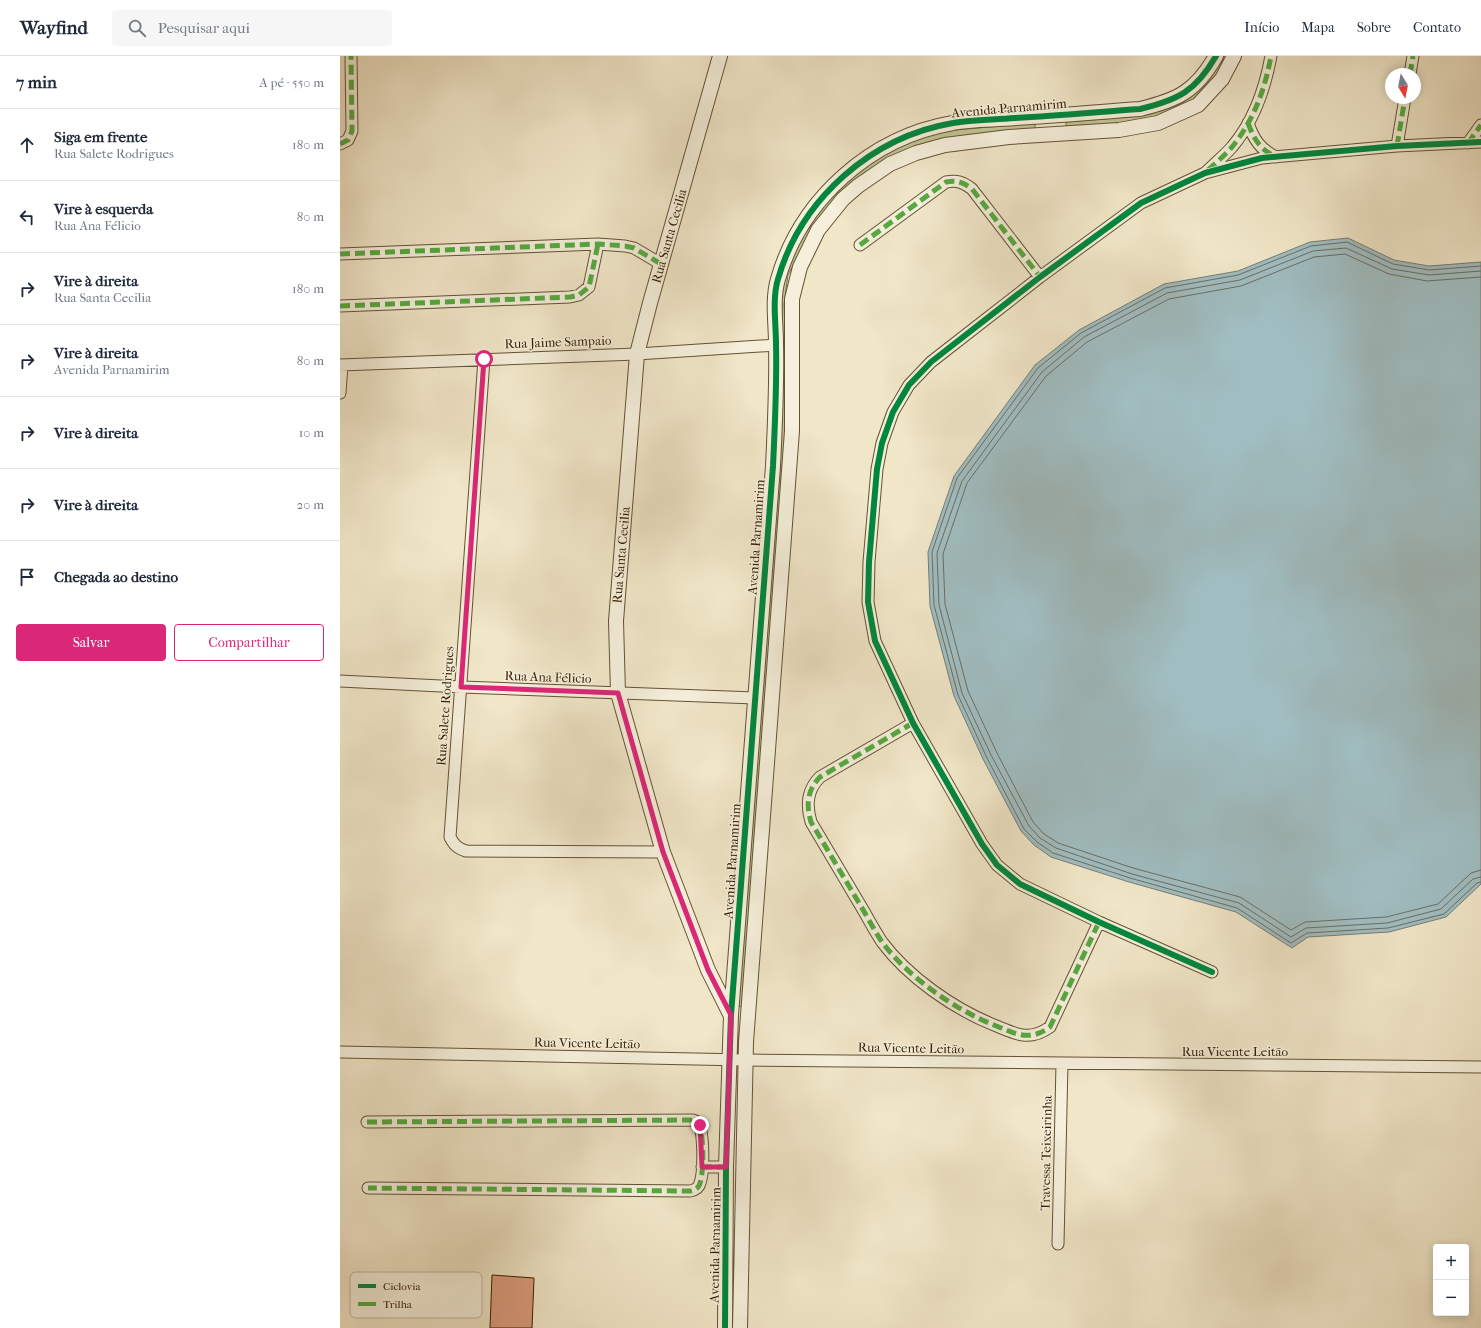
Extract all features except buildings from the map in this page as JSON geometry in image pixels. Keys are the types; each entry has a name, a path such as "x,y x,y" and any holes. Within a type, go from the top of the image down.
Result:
{"street":[{"path":"340,144 348,140 352,131 351,56"},
{"name":"Rua Santa Cecilia","path":"720,56 637,354 616,621 618,693 663,852 708,970 746,1042"},
{"name":"Avenida Parnamirim","path":"725,1324 726,1167 731,1015 773,466 776,345 775,310 778,280 791,246 805,219 828,191 858,164 883,148 914,133 953,123 1140,109 1168,102 1186,92 1205,75 1216,56"},
{"name":"Avenida Parnamirim","path":"740,1326 746,1042 792,430 792,299 800,267 818,230 843,199 858,186 890,164 916,153 944,145 977,140 1139,127 1158,123 1177,116 1198,105 1222,79 1234,56"},
{"path":"1205,173 1232,147 1248,123 1260,99 1271,56"},
{"path":"1411,68 1413,56"},
{"path":"1396,146 1404,104"},
{"path":"1053,116 1055,134"},
{"path":"1248,123 1258,145 1265,152 1276,157"},
{"path":"1468,143 1481,125"},
{"path":"1212,972 1099,922 1020,884 997,865 982,844 913,722 875,641 868,602 868,562 877,469 882,443 893,412 909,385 931,362 1040,277 1141,203 1205,173 1262,158 1396,146 1481,142"},
{"path":"860,245 946,182 955,181 964,183 972,188 1040,277"},
{"path":"340,254 598,244 634,248 661,264"},
{"path":"340,306 570,297 580,295 589,287 598,244"},
{"name":"Rua Jaime Sampaio","path":"341,365 637,354 776,345"},
{"name":"Rua Salete Rodrigues","path":"484,359 450,837 458,848 466,850 663,852"},
{"path":"340,393 341,365"},
{"name":"Rua Ana Félicio","path":"340,681 755,698"},
{"path":"913,722 820,777 815,782 809,795 807,808 811,822 883,942 904,966 932,991 986,1022 1019,1035 1031,1036 1042,1033 1050,1027 1099,922"},
{"name":"Rua Vicente Leitão","path":"340,1052 729,1060 1481,1066"},
{"name":"Travessa Teixeirinha","path":"1058,1244 1062,1063"},
{"path":"367,1122 693,1120 698,1122 701,1131 702,1167 700,1183 698,1187 690,1191 368,1188"},
{"path":"702,1167 726,1167"},
{"path":"725,1324 740,1326"}],"green space":[{"path":"1220,56 1227,56 1222,69 1196,99 1156,120 1066,130 1066,122 1129,117 1155,112"},
{"path":"1035,123 1035,131 889,158 865,172 838,195 814,225 788,275 784,304 788,401 743,1007 736,1006 777,305 794,247 833,191 884,152 932,134 955,130"}],"water":[{"path":"1348,238 1394,260 1429,266 1481,262 1481,884 1446,917 1389,932 1308,937 1292,948 1236,912 1129,882 1051,857 1034,845 1021,831 983,759 954,696 930,606 928,552 954,476 1035,365 1079,330 1164,284 1238,271 1310,242"}],"marked path":[{"path":"340,144 348,140 352,131 351,56"},
{"path":"1208,170 1232,147 1247,126 1258,104 1271,56"},
{"path":"1411,68 1413,56"},
{"path":"1397,146 1404,104"},
{"path":"1248,123 1252,134 1264,150 1274,156"},
{"path":"1468,143 1481,125"},
{"path":"860,245 946,182 957,181 972,189 1040,277"},
{"path":"340,254 598,244 634,248 661,264"},
{"path":"340,306 570,297 579,295 589,287 598,244"},
{"path":"913,723 820,777 812,787 808,804 811,822 882,942 893,955 933,991 963,1010 1016,1034 1029,1035 1042,1032 1050,1027 1099,922"},
{"path":"367,1122 693,1120 698,1122 700,1127 703,1152 699,1186 690,1191 368,1188"},
{"path":"702,1167 726,1167"}],"cycle path":[{"path":"725,1328 726,1167 731,1015 773,466 776,375 775,295 778,279 789,250 804,223 822,198 843,176 868,157 894,142 923,130 953,123 976,120 1140,109 1153,106 1175,98 1193,86 1209,68 1216,56"},
{"path":"1212,972 1099,922 1020,884 997,865 982,844 913,723 875,641 868,602 869,562 877,469 882,443 893,412 909,385 931,362 1040,277 1141,203 1205,173 1262,158 1397,146 1481,142"}],"route":[{"path":"484,359 461,687 618,693 630,740 663,852 708,970 731,1015 726,1167 702,1167 700,1125"}]}
